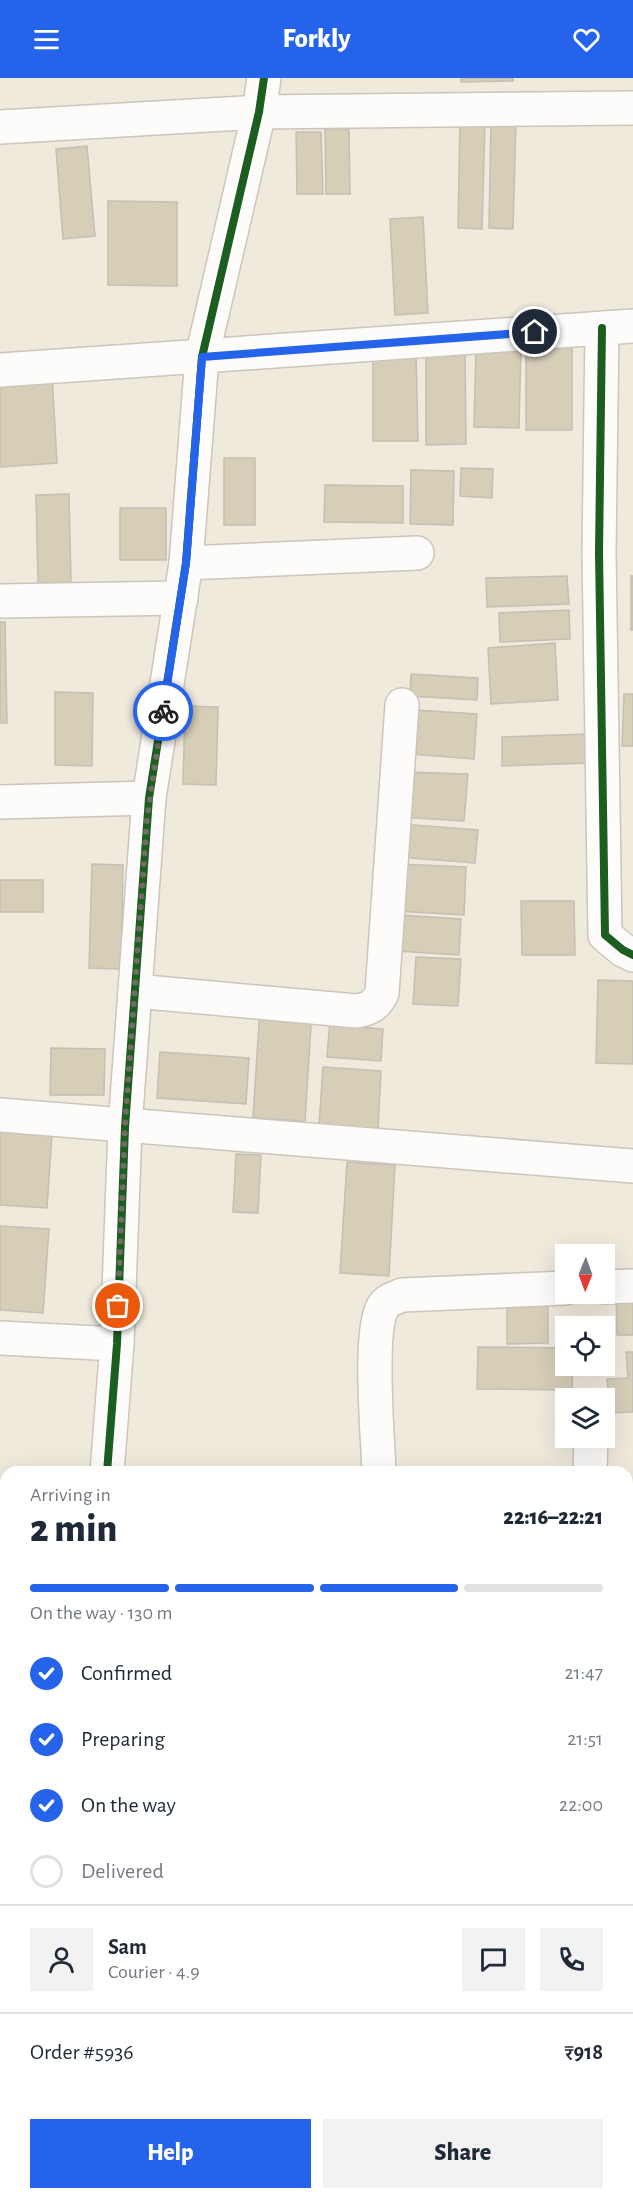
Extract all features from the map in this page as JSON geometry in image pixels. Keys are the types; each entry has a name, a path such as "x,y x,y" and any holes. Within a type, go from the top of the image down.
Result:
{"street":[{"path":"107,1466 117,1344 125,1126 149,798 186,563 202,357 259,112 264,78"},
{"path":"0,127 259,112 633,108"},
{"path":"0,370 618,327 598,552 605,935 633,955"},
{"path":"186,563 417,553"},
{"path":"0,601 181,598"},
{"path":"135,991 356,1011 367,1009 376,1003 382,993 402,705"},
{"path":"0,802 149,798"},
{"path":"0,1115 633,1166"},
{"path":"615,1287 633,1286"},
{"path":"379,1466 375,1339 383,1307 390,1300 402,1295 555,1288"},
{"path":"0,1338 117,1344"},
{"path":"590,1466 591,1448"}],"building":[{"path":"461,78 513,78 513,81 461,82"},
{"path":"460,121 485,122 482,229 458,228"},
{"path":"491,121 516,122 513,229 489,228"},
{"path":"325,129 349,129 350,194 326,194"},
{"path":"296,132 321,132 323,194 297,194"},
{"path":"87,146 95,236 63,239 56,149"},
{"path":"108,201 177,202 177,286 108,285"},
{"path":"423,217 428,313 395,315 390,219"},
{"path":"572,344 572,430 526,430 526,345"},
{"path":"476,346 521,347 519,428 474,427"},
{"path":"426,350 465,350 466,444 426,445"},
{"path":"416,352 418,441 373,441 373,353"},
{"path":"52,374 57,463 0,467 0,378"},
{"path":"224,458 255,458 255,525 224,525"},
{"path":"461,468 493,469 492,498 460,496"},
{"path":"411,470 454,471 453,525 410,524"},
{"path":"325,485 403,486 403,523 324,522"},
{"path":"69,494 71,582 38,583 36,495"},
{"path":"120,508 166,508 166,560 120,560"},
{"path":"567,576 569,604 487,607 486,578"},
{"path":"631,576 633,576 633,630 631,630"},
{"path":"569,610 570,639 500,642 499,613"},
{"path":"0,622 5,622 7,723 0,723"},
{"path":"555,643 558,700 491,704 488,648"},
{"path":"411,674 478,678 477,700 410,696"},
{"path":"55,692 93,693 92,766 55,765"},
{"path":"624,694 633,694 633,746 622,746"},
{"path":"185,706 218,707 216,785 183,784"},
{"path":"415,710 477,714 474,759 412,754"},
{"path":"589,734 590,763 502,766 502,737"},
{"path":"405,772 468,774 464,821 400,817"},
{"path":"401,824 478,830 475,863 399,857"},
{"path":"92,864 123,865 121,969 89,968"},
{"path":"398,864 466,867 464,915 395,911"},
{"path":"0,880 43,880 43,912 0,912"},
{"path":"521,901 574,901 575,955 522,955"},
{"path":"399,915 461,919 459,955 397,951"},
{"path":"416,957 461,959 458,1006 413,1004"},
{"path":"598,980 633,981 633,1064 596,1063"},
{"path":"260,1007 312,1010 305,1121 253,1118"},
{"path":"330,1020 357,1027 383,1029 381,1061 327,1057"},
{"path":"51,1048 105,1049 104,1095 50,1095"},
{"path":"160,1052 249,1058 246,1104 157,1098"},
{"path":"323,1067 381,1071 378,1129 319,1125"},
{"path":"0,1130 52,1134 47,1208 0,1205"},
{"path":"236,1154 261,1155 258,1213 233,1212"},
{"path":"347,1162 395,1165 389,1276 340,1273"},
{"path":"0,1226 49,1229 43,1313 0,1310"},
{"path":"616,1294 633,1294 633,1335 617,1335"},
{"path":"548,1296 548,1343 507,1344 507,1297"},
{"path":"478,1347 555,1348 555,1376 573,1376 572,1388 477,1389"},
{"path":"626,1352 633,1352 633,1412 615,1413 615,1388 608,1388 607,1379 628,1378"}],"cycle path":[{"path":"107,1466 117,1344 125,1127 149,798 186,563 202,357 259,112 264,78"},
{"path":"602,328 599,552 605,935 633,955"}],"way so far":[{"path":"118,1306 125,1126 147,819 163,711"}],"route":[{"path":"163,711 186,563 202,357 535,332"}]}
